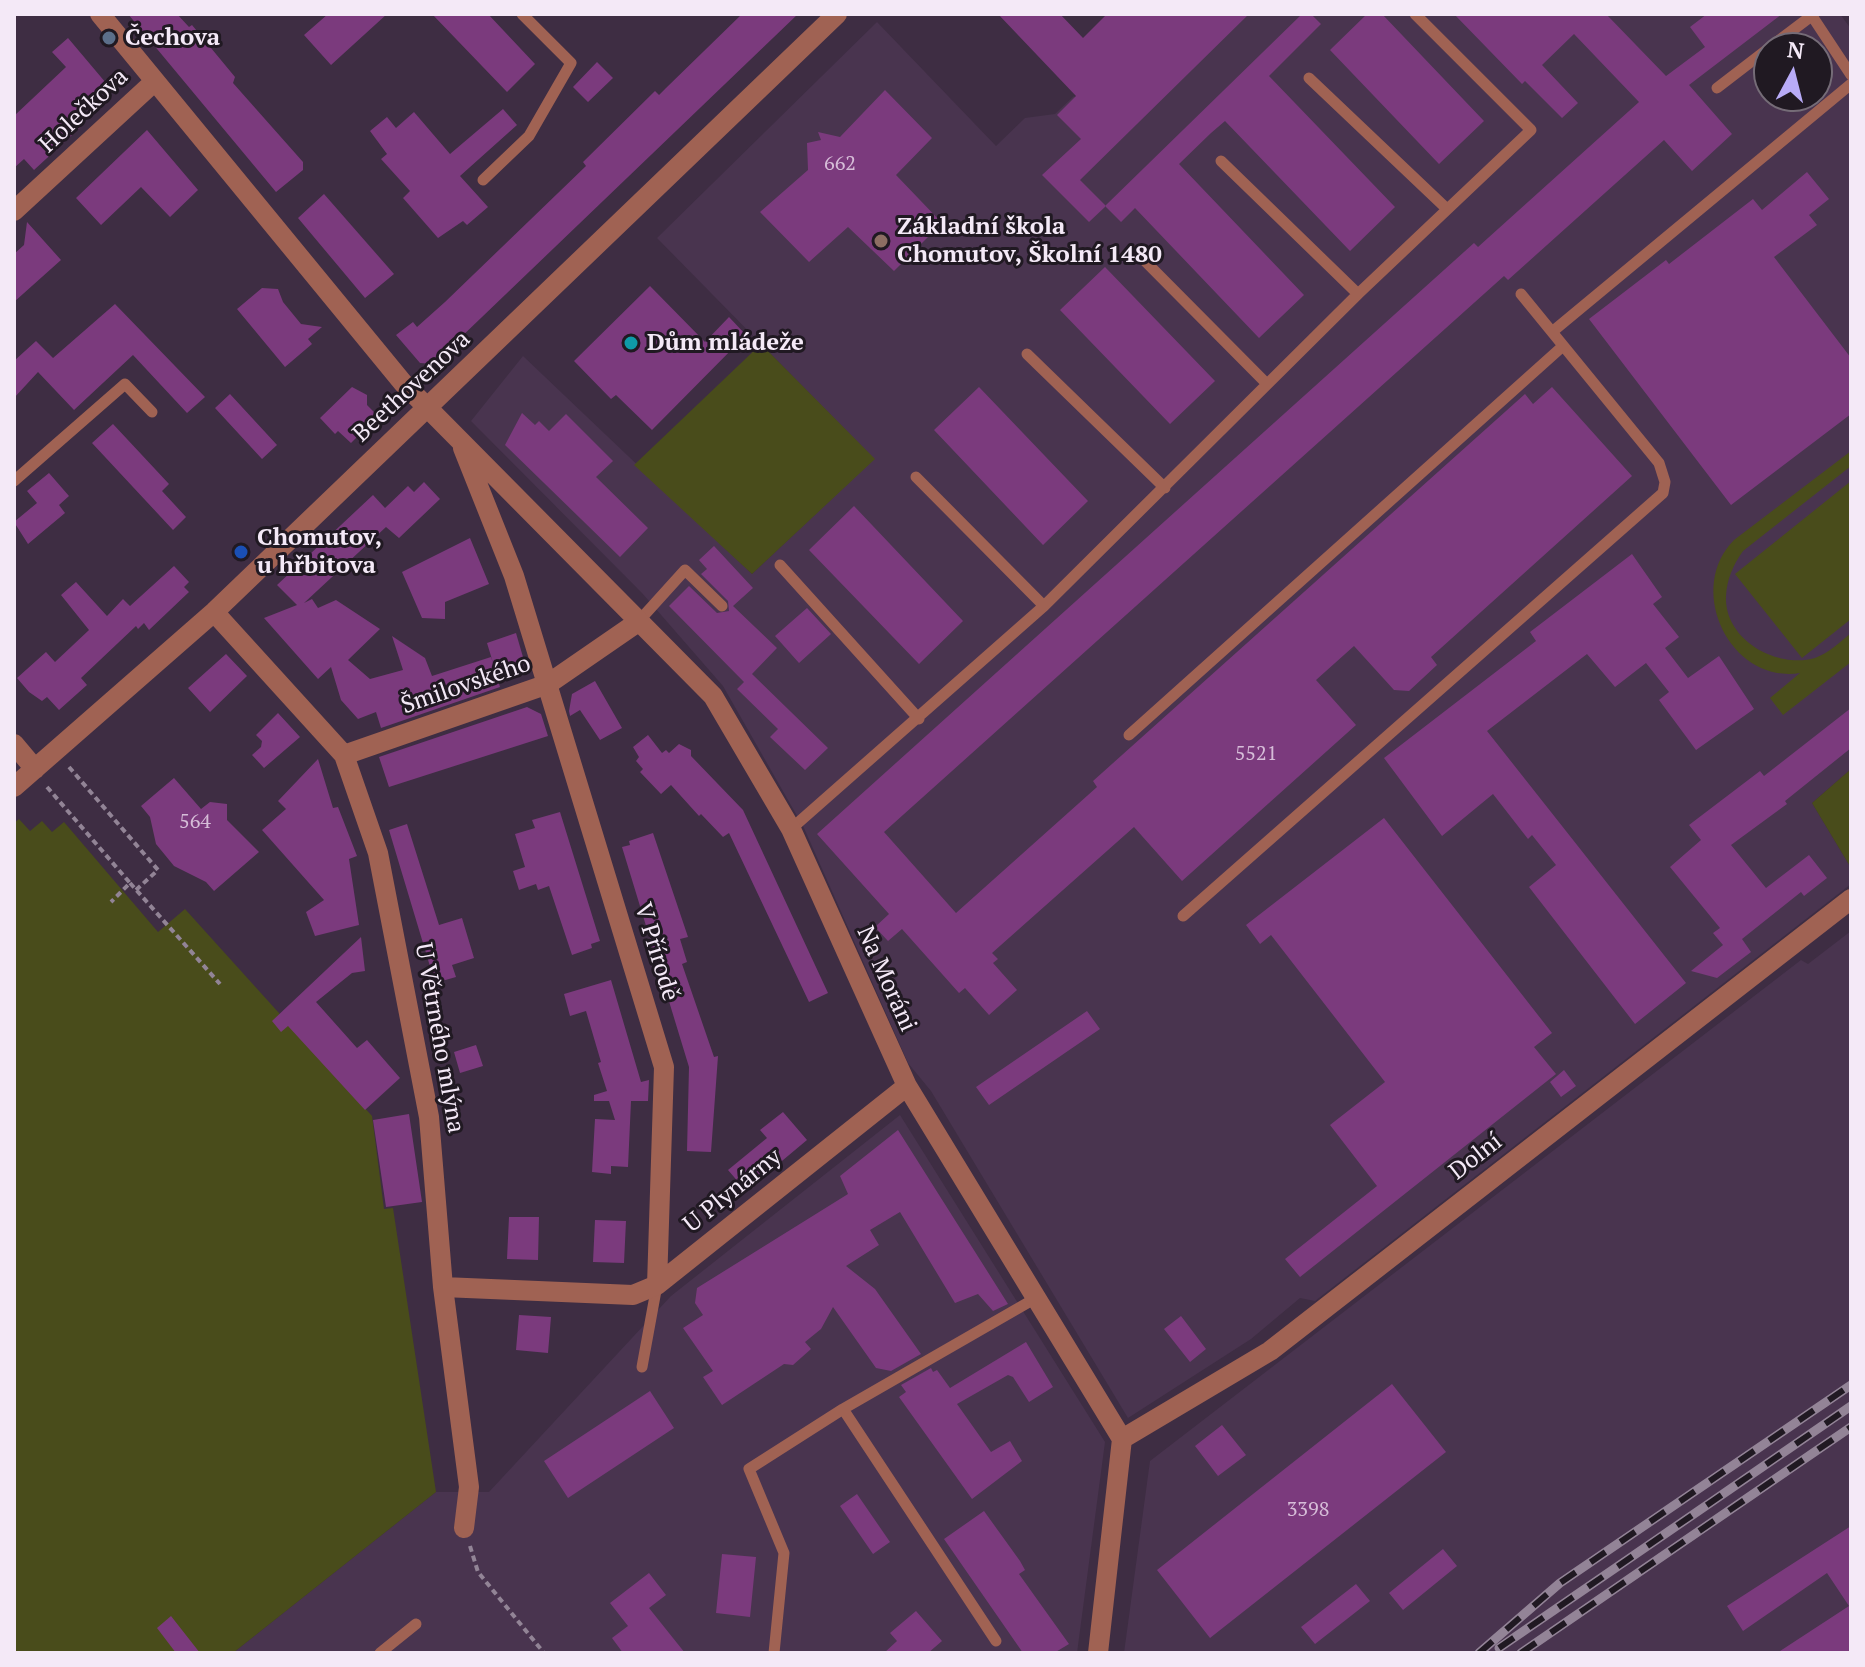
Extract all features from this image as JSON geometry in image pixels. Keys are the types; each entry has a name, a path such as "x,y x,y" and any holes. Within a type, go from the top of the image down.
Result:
{"street":[{"path":"100,14 427,408"},
{"name":"Beethovenova","path":"14,787 214,612 837,14"},
{"name":"Holečkova","path":"14,211 154,82"},
{"name":"Na Moráni","path":"427,408 713,696 791,829 907,1086 1122,1439"},
{"name":"V Přírodě","path":"461,441 514,576 664,1067 657,1285"},
{"name":"U Větrného mlýna","path":"214,612 344,755 378,853 429,1117 443,1287 469,1487 464,1528"},
{"name":"Šmilovského","path":"344,755 548,684 638,622"},
{"path":"14,744 35,769"},
{"name":"Dolní","path":"1122,1439 1270,1351 1851,899"},
{"name":"U Plynárny","path":"657,1285 907,1086"},
{"path":"443,1287 633,1295 657,1285"},
{"path":"1098,1653 1122,1439"}],"lane":[{"path":"483,180 529,136 571,63 522,14"},
{"path":"791,829 1044,606 1358,294 1531,130 1415,14"},
{"path":"1790,32 1813,15 1851,75"},
{"path":"1717,88 1753,60"},
{"path":"1309,78 1447,209"},
{"path":"1552,332 1851,84"},
{"path":"1221,161 1358,294"},
{"path":"1135,251 1267,384"},
{"path":"1183,916 1663,493 1665,482 1659,463 1521,294"},
{"path":"1129,735 1563,346"},
{"path":"1027,354 1165,488"},
{"path":"14,481 125,384 152,412"},
{"path":"916,477 1044,606"},
{"path":"780,565 919,719"},
{"path":"638,622 685,570 722,606"},
{"path":"642,1367 657,1285"},
{"path":"774,1653 784,1553 749,1469 843,1409 1036,1298"},
{"path":"843,1409 996,1641"},
{"path":"380,1653 416,1624"}],"path":[{"path":"63,745 77,761 69,768 158,870 136,890"},
{"path":"37,794 46,786 220,984"},
{"path":"111,902 130,883"},
{"path":"464,1528 478,1572 544,1653"}],"shaded area":[{"path":"1214,14 1840,14 1851,29 1851,769 1812,803 1851,868 1851,884 1315,1301 1300,1298 1251,1339 1128,1418 931,1091 908,1063 804,828 723,686 642,593 471,421 523,356 752,574 874,459 657,238 877,22 996,146 1025,118 1055,114 1074,96 1101,123"},
{"path":"1851,931 1851,1653 1124,1653 1150,1461 1801,960 1808,964"},
{"path":"900,1115 1105,1442 1077,1653 233,1653 436,1492 489,1492 671,1296"}],"green space":[{"path":"761,344 875,459 752,574 634,465"},
{"path":"1851,451 1851,466 1743,551 1733,567 1728,584 1728,612 1734,626 1743,638 1770,655 1800,660 1815,658 1851,633 1851,662 1783,715 1770,698 1800,673 1775,672 1753,664 1735,649 1722,629 1715,607 1714,583 1720,560 1734,540"},
{"path":"1851,481 1851,619 1802,658 1735,574"},
{"path":"1851,769 1851,868 1812,803"},
{"path":"19,819 30,831 42,821 52,832 64,822 158,932 185,909 372,1116 384,1209 393,1208 436,1492 233,1653 14,1653 14,823"}],"building":[{"path":"128,14 177,14 189,27 192,25 235,77 233,83 303,162 303,170 276,192"},
{"path":"328,14 387,14 331,65 304,35"},
{"path":"432,14 488,14 535,64 507,92"},
{"path":"742,14 798,14 433,364 420,363 396,335 413,322 417,327 445,302 586,166 583,162 655,91 659,95"},
{"path":"998,14 1060,14 1083,38 1107,14 1249,14 1080,180 1106,206 1089,222 1042,175 1081,139 1057,115 1076,96"},
{"path":"1302,14 1311,14 1321,24 1269,76 1395,207 1350,251 1225,121 1211,133 1179,164 1304,295 1259,338 1135,208 1121,222 1105,206"},
{"path":"1367,14 1382,14 1484,121 1439,164 1330,50"},
{"path":"1454,14 1606,14 1666,76 1705,47 1690,27 1707,14 1782,14 1758,32 1753,32 1753,36 1689,85 1732,134 1692,171 1664,140 1508,280 1504,276 884,832 956,913 1097,787 1093,781 1525,394 1533,404 1552,387 1632,476 1431,657 1437,665 1409,691 1394,690 1354,646 1316,680 1356,725 1182,881 1134,827 992,953 998,959 993,963 1017,990 989,1015 965,988 959,993 902,929 888,941 875,927 889,914 817,834 1474,243 1478,247 1639,102 1574,34 1542,65 1578,103 1562,118 1525,81 1522,84"},
{"path":"68,38 106,83 73,114 83,125 34,170 24,159 14,168 14,116 66,67 52,52"},
{"path":"597,62 613,78 588,102 573,87"},
{"path":"885,90 932,138 896,175 942,223 894,271 848,227 809,262 760,212 808,170 807,143 821,140 818,132 840,137"},
{"path":"503,109 517,125 460,176 488,207 467,225 463,221 438,238 403,198 410,191 381,159 387,154 370,131 387,117 396,128 414,112 450,154"},
{"path":"147,130 198,190 170,217 141,187 101,225 76,198"},
{"path":"1807,172 1829,199 1809,215 1817,225 1774,257 1851,358 1851,414 1731,505 1589,319 1666,260 1669,264 1753,199 1762,210"},
{"path":"324,194 394,274 365,298 298,218"},
{"path":"27,222 61,260 14,302 14,254 24,245"},
{"path":"1105,267 1215,381 1170,424 1060,310"},
{"path":"650,286 705,342 729,317 746,335 652,430 616,395 611,399 574,361"},
{"path":"262,288 278,289 283,302 301,324 322,327 308,339 312,344 285,367 237,309"},
{"path":"115,304 205,397 187,413 133,355 74,410 38,372 14,398 14,361 36,341 53,358"},
{"path":"352,387 367,395 367,405 378,416 351,443 338,431 335,434 320,418"},
{"path":"979,387 1088,501 1043,545 934,430"},
{"path":"230,394 277,445 262,459 215,408"},
{"path":"522,413 535,425 539,421 549,431 566,414 613,461 596,477 648,528 620,557 505,445"},
{"path":"113,424 169,484 162,491 186,517 173,530 92,443"},
{"path":"49,473 69,496 59,505 65,513 28,544 14,522 37,503 27,491"},
{"path":"424,482 440,499 399,538 386,527 304,603 312,599 318,608 336,600 380,629 348,660 370,679 403,670 392,636 425,658 432,676 491,657 494,666 487,643 516,633 525,664 496,673 500,687 381,728 376,712 358,719 341,700 331,667 318,679 264,618 297,605 277,585 373,495 385,508 408,486 414,492"},
{"path":"854,506 963,621 919,664 809,550"},
{"path":"470,538 489,584 445,602 445,619 422,618 402,572"},
{"path":"714,546 753,588 733,606 777,648 752,674 828,748 805,770 770,737 778,729 737,689 744,682 669,606 689,586 717,613 729,611 728,601 701,574 707,569 699,560"},
{"path":"1632,554 1662,597 1653,604 1679,637 1665,648 1688,678 1719,656 1754,709 1696,750 1659,700 1669,692 1646,663 1615,687 1587,654 1487,731 1686,983 1635,1024 1529,887 1556,865 1532,835 1528,839 1493,794 1442,836 1384,758 1536,641 1530,632"},
{"path":"174,566 189,582 184,587 189,592 149,630 144,623 138,629 136,626 81,678 87,685 59,710 47,697 42,701 29,692 17,678 46,652 55,662 89,630 61,595 76,582 107,616 123,599 130,606"},
{"path":"807,608 831,634 799,663 775,636"},
{"path":"226,654 247,676 210,712 188,688"},
{"path":"595,681 622,728 600,740 580,710 570,716 569,711 572,694"},
{"path":"527,707 541,714 548,736 389,787 379,757"},
{"path":"1851,708 1851,748 1785,801 1787,804 1731,845 1766,888 1809,855 1827,878 1804,896 1801,892 1742,939 1751,952 1717,978 1691,971 1723,945 1713,933 1720,928 1670,867 1701,840 1689,825 1760,771 1764,776"},
{"path":"278,713 300,737 264,768 252,755 261,747 262,741 256,735"},
{"path":"648,735 662,753 666,750 669,753 679,744 691,750 691,756 743,810 828,993 809,1002 729,833 723,837 671,785 661,794 640,772 643,769 636,761 639,757 633,747"},
{"path":"318,759 333,808 338,807 357,856 349,859 359,925 315,936 306,912 324,900 262,830 286,809 278,801"},
{"path":"174,778 201,809 210,802 227,804 227,820 259,852 214,891 206,882 174,866 156,844 150,817 141,806"},
{"path":"560,812 600,941 591,944 592,948 572,955 549,886 538,890 536,884 519,890 513,871 525,867 515,834 535,828 532,820"},
{"path":"1384,818 1552,1033 1534,1047 1556,1074 1300,1277 1285,1259 1377,1186 1330,1125 1385,1082 1271,935 1260,944 1246,925"},
{"path":"407,824 439,925 462,918 474,958 452,965 456,977 435,983 389,830"},
{"path":"653,833 688,937 680,939 687,962 682,964 714,1057 718,1056 711,1152 687,1151 689,1067 622,847 630,845 629,841"},
{"path":"361,937 365,971 352,973 316,1002 357,1048 367,1040 400,1078 365,1110 288,1026 281,1032 272,1021"},
{"path":"611,980 641,1082 649,1080 648,1101 631,1101 628,1167 611,1166 611,1174 592,1172 595,1119 615,1120 609,1101 594,1101 594,1095 607,1091 598,1063 601,1062 586,1011 570,1016 564,994"},
{"path":"1087,1011 1100,1029 989,1105 976,1087"},
{"path":"476,1045 483,1066 460,1073 454,1052"},
{"path":"1564,1070 1576,1086 1561,1097 1550,1082"},
{"path":"783,1112 807,1140 746,1191 728,1170 767,1138 760,1130"},
{"path":"409,1114 422,1202 386,1207 373,1120"},
{"path":"898,1130 1008,1304 993,1311 978,1294 955,1303 900,1212 870,1230 879,1245 846,1266 875,1289 921,1354 891,1371 876,1368 833,1307 821,1329 805,1342 811,1349 793,1365 784,1364 722,1405 703,1377 713,1371 683,1328 703,1315 695,1303 697,1288 848,1194 840,1176"},
{"path":"509,1217 539,1217 538,1260 507,1259"},
{"path":"595,1220 626,1221 624,1263 593,1262"},
{"path":"519,1315 551,1317 548,1353 516,1350"},
{"path":"1181,1316 1206,1349 1190,1362 1164,1329"},
{"path":"1026,1342 1053,1387 1029,1402 1013,1377 1008,1375 957,1404 991,1452 1010,1441 1022,1461 972,1499 899,1397 906,1392 901,1385 931,1368 933,1372 937,1370 950,1388"},
{"path":"1392,1384 1446,1452 1210,1638 1157,1570"},
{"path":"650,1391 674,1428 568,1498 544,1461"},
{"path":"1222,1425 1246,1455 1218,1476 1195,1446"},
{"path":"857,1494 890,1542 873,1554 840,1506"},
{"path":"984,1511 1025,1570 1019,1574 1069,1644 1054,1653 1023,1653 944,1539"},
{"path":"1851,1526 1851,1653 1777,1653 1849,1606 1827,1573 1743,1631 1727,1606"},
{"path":"1443,1549 1457,1566 1403,1610 1389,1593"},
{"path":"722,1554 756,1557 750,1617 716,1613"},
{"path":"649,1573 666,1595 649,1608 685,1653 623,1653 612,1638 628,1626 610,1603"},
{"path":"1356,1584 1370,1601 1315,1644 1301,1627"},
{"path":"916,1611 942,1641 928,1653 884,1653 897,1641 890,1633"},
{"path":"171,1616 200,1653 176,1653 157,1628"}],"railway":[{"path":"1479,1653 1560,1583 1851,1385"},
{"path":"1499,1648 1851,1406"},
{"path":"1521,1653 1851,1427"}],"place":[{"name":"Čechova","path":"109,38"},
{"name":"Základní škola Chomutov, Školní 1480","path":"881,241"},
{"name":"Dům mládeže","path":"631,343"},
{"name":"Chomutov, u hřbitova","path":"241,552"}]}
